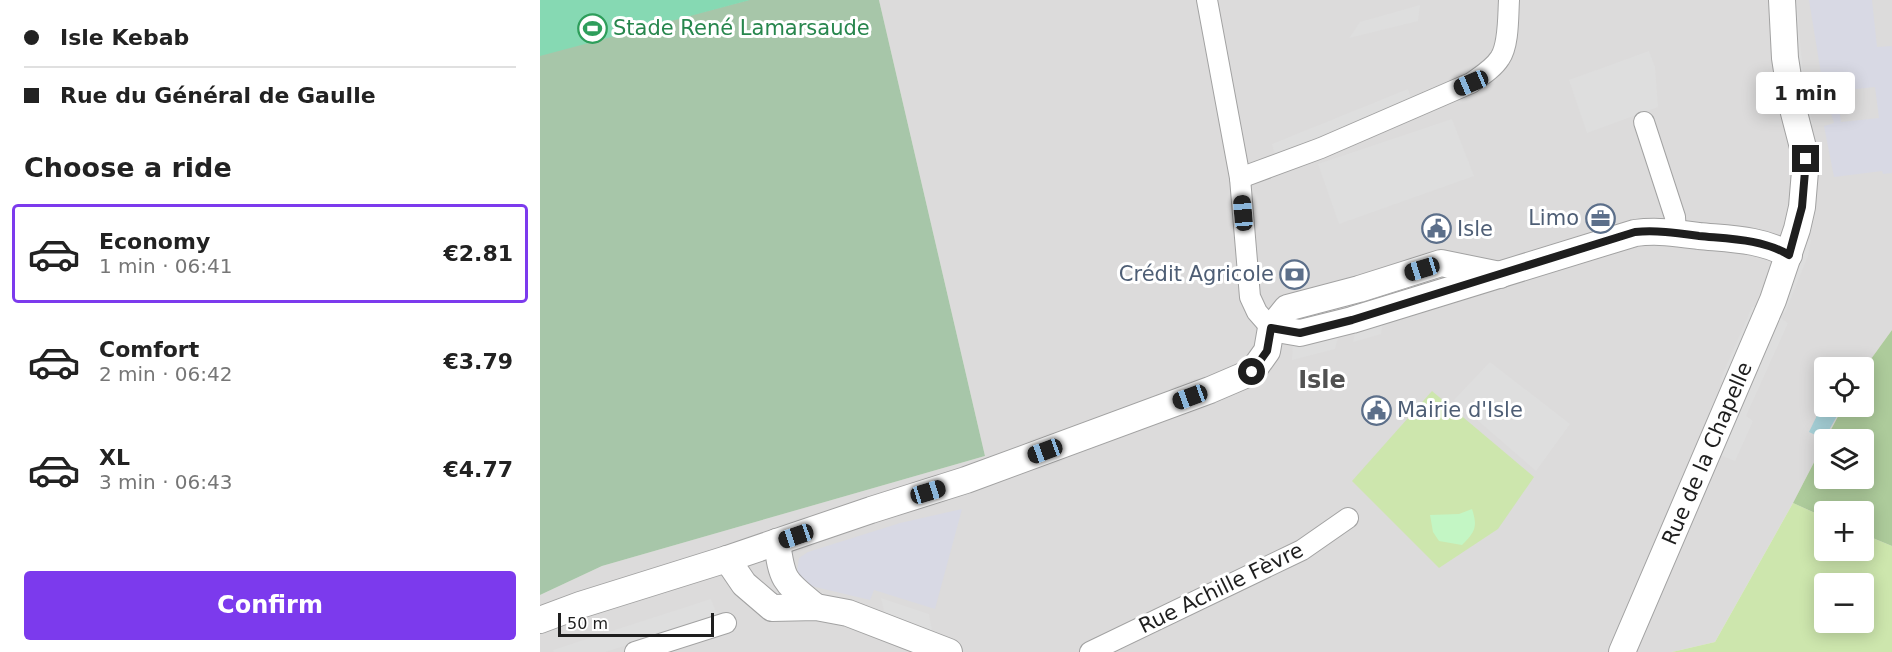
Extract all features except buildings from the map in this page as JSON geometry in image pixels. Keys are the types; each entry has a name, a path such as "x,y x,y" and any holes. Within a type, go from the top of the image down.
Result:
{"street":[{"path":"1207,0 1240,178 1250,297 1257,312 1271,328"},
{"path":"1240,178 1321,148 1471,83 1492,68 1502,55 1506,42 1509,0"},
{"name":"Rue de la Chapelle","path":"1622,652 1773,300 1789,255 1802,207 1806,159 1792,109 1786,68 1782,0"},
{"path":"1644,122 1675,217 1676,233"},
{"path":"540,620 966,480 1210,390 1252,372 1267,351 1271,328 1287,308 1359,289 1441,263 1500,275 1635,232 1653,230 1763,243 1789,255"},
{"name":"Rue Achille Fèvre","path":"1090,652 1302,550 1348,518"},
{"path":"777,542 781,570 788,585 816,607"},
{"path":"727,559 744,584 772,608 816,607 849,613 938,647"},
{"path":"635,652 726,623"}],"shaded area":[{"path":"879,0 1892,0 1892,330 1872,357 1814,357 1814,417 1838,417 1831,429 1814,429 1814,462 1715,642 1672,652 540,652 540,595 602,566 985,456"},
{"path":"1809,0 1872,0 1877,47 1892,46 1892,173 1883,174 1882,171 1834,177 1824,126 1834,123 1823,86","holes":["1875,87 1879,118 1841,122 1837,91"]},
{"path":"1797,2 1804,88 1813,124 1806,127 1790,3"},
{"path":"1420,5 1418,21 1349,38 1360,22"},
{"path":"1649,51 1655,67 1658,107 1587,133 1569,80"},
{"path":"1408,89 1412,101 1276,159 1272,144"},
{"path":"1452,119 1474,176 1339,224 1318,164"},
{"path":"1804,238 1811,240 1808,256 1785,313 1779,309"},
{"path":"1761,306 1726,385 1720,380 1752,307"},
{"path":"1778,316 1788,323 1746,416 1753,421 1735,461 1720,455"},
{"path":"1384,317 1381,334 1353,342 1357,325"},
{"path":"1340,330 1335,349 1292,360 1293,344"},
{"path":"1490,362 1570,424 1536,471 1454,400"},
{"path":"962,509 935,609 874,590 870,600 807,585 797,572 799,558 808,552 900,523"},
{"path":"881,598 929,614 932,631 885,615"},
{"path":"711,599 718,617 605,652 554,652 553,650"}],"green space":[{"name":"Stade René Lamarsaude","path":"540,0 750,0 540,56"},
{"path":"748,0 879,0 985,456 602,566 540,595 540,55"},
{"path":"1892,330 1892,546 1874,539 1874,501 1814,501 1814,512 1793,503 1814,462 1814,489 1874,489 1874,429 1831,429 1838,417 1874,417 1872,357"},
{"path":"1432,391 1534,477 1498,529 1439,568 1352,481"},
{"path":"1793,503 1814,512 1814,561 1874,561 1874,539 1892,546 1892,652 1672,652 1715,642"},
{"path":"1472,509 1475,520 1474,529 1462,545 1439,541 1433,532 1430,515 1459,514"}],"water":[{"path":"1816,417 1836,417 1830,429 1814,429 1814,434 1809,432"}],"place":[{"name":"Stade René Lamarsaude","path":"592,28"},
{"name":"Limo","path":"1600,218"},
{"name":"Isle","path":"1436,229"},
{"name":"Crédit Agricole","path":"1295,274"},
{"name":"Mairie d'Isle","path":"1376,410"}],"district":[{"name":"Isle","path":"1322,380"}],"route":[{"path":"1252,372 1267,351 1271,328 1300,333 1352,320 1635,232 1653,230 1763,243 1789,255 1802,207 1806,159"}]}
